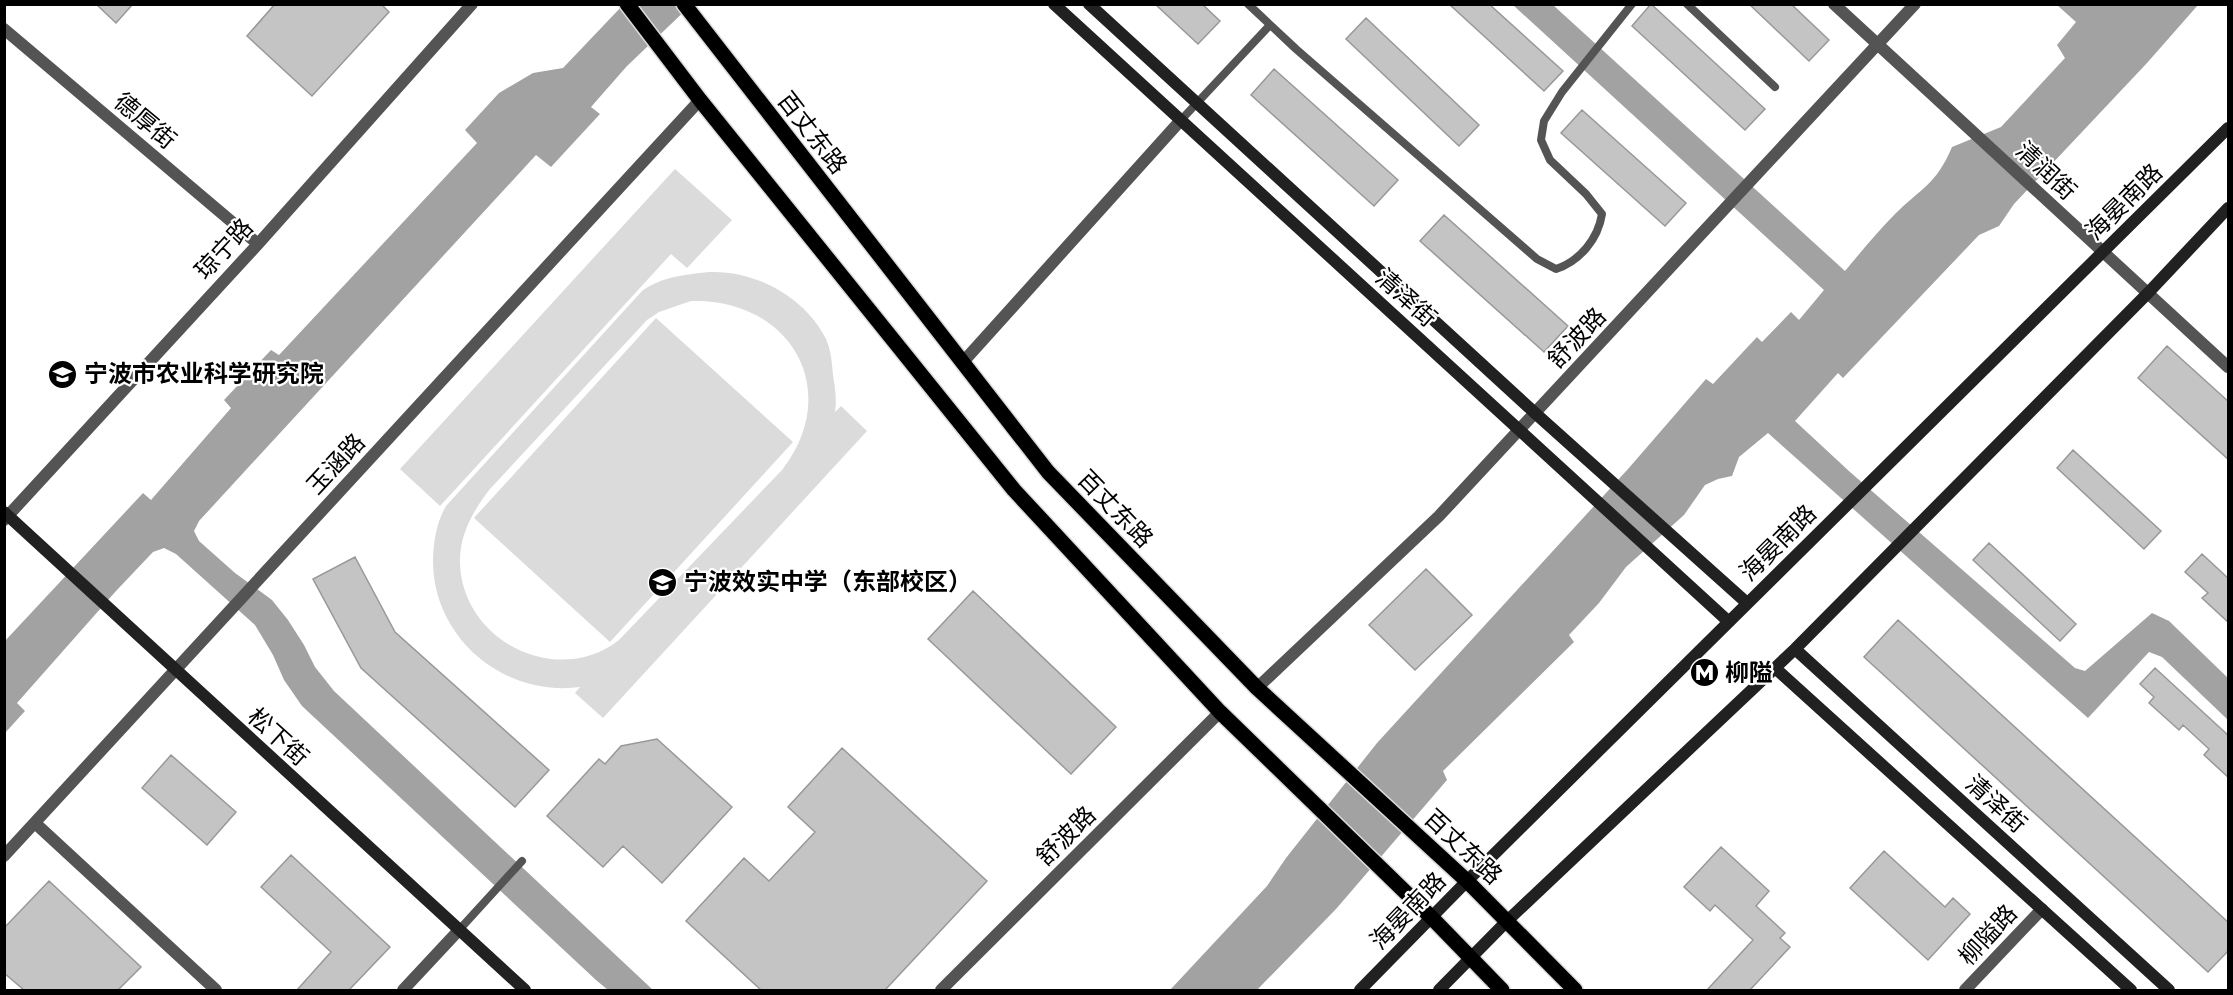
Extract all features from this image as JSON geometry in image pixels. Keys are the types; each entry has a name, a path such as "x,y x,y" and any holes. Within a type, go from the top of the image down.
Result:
{"main road":[{"path":"627,4 700,100 1014,490 1220,712 1431,917 1502,990"},
{"name":"百丈东路","path":"684,4 1048,472 1257,688 1467,881 1575,990"}],"street":[{"name":"琼宁路","path":"6,516 258,244 472,4"},
{"name":"清泽街","path":"1054,4 1729,622"},
{"name":"清泽街","path":"1089,4 1535,413 1748,603"},
{"name":"清润街","path":"1834,4 2229,368"},
{"name":"舒波路","path":"1257,688 1439,516 1915,4"},
{"name":"德厚街","path":"4,29 258,244"},
{"name":"玉涵路","path":"4,856 700,100"},
{"path":"963,362 1181,120"},
{"name":"海晏南路","path":"1360,990 1467,881 2229,128"},
{"path":"1439,990 1507,921 1795,649 2148,293 2229,208"},
{"name":"松下街","path":"6,516 525,990"},
{"name":"清泽街","path":"1795,649 2169,990"},
{"name":"清泽街","path":"1775,668 2131,990"},
{"name":"舒波路","path":"941,990 1220,712"},
{"path":"35,824 216,990"},
{"name":"柳隘路","path":"1965,990 2042,909"},
{"path":"403,990 459,930"}],"lane":[{"path":"1248,4 1538,260 1556,269 1567,265 1588,246 1600,228 1602,214 1586,194 1550,160 1541,140 1545,121 1562,92 1632,4"},
{"path":"1687,4 1775,87"},
{"path":"1181,120 1270,25"},
{"path":"459,930 522,861"}],"shaded area":[{"path":"623,5 691,5 627,66 591,107 600,114 551,167 536,155 199,521 194,531 199,541 235,573 272,600 288,620 315,667 334,691 653,990 608,990 596,980 302,706 284,680 273,655 255,625 176,554 164,548 153,552 116,591 17,703 25,711 5,733 4,642 143,493 151,500 231,408 224,400 271,350 279,355 477,143 465,130 499,93 533,73 563,68"},
{"path":"1513,5 1553,5 1845,271 1888,221 1934,178 1952,147 2001,127 2065,58 2057,45 2076,22 2057,5 2198,5 2147,63 2014,204 1999,226 1979,235 1843,378 1838,373 1795,421 1850,472 2075,668 2085,671 2152,613 2169,621 2228,678 2228,720 2162,657 2149,652 2088,718 1768,433 1739,457 1732,476 1705,485 1684,515 1626,567 1599,603 1569,635 1574,642 1443,771 1447,780 1336,909 1257,990 1170,990 1267,886 1286,858 1377,743 1628,469 1706,379 1713,384 1757,337 1762,342 1791,312 1799,320 1824,290"},
{"path":"675,169 732,220 687,268 671,254 440,506 400,469"},
{"path":"709,272 744,276 761,281 792,299 805,311 817,324 829,348 836,394 835,412 841,406 867,431 603,718 575,693 580,687 552,688 526,683 501,673 479,658 461,639 446,617 437,592 433,564 436,534 446,506 642,291 666,279","holes":["691,301 726,304 756,315 780,332 797,354 807,381 808,409 800,440 782,470 619,640 595,654 569,659 543,658 518,649 496,635 478,616 465,592 460,564 460,553 468,524 484,497 647,320 659,312"]},
{"path":"656,318 793,442 610,642 474,518"}],"building":[{"path":"96,4 133,4 116,23"},
{"path":"275,4 381,4 389,12 312,96 247,36"},
{"path":"1155,4 1202,4 1220,21 1198,44"},
{"path":"1449,4 1489,4 1563,71 1544,91"},
{"path":"1651,4 1765,109 1745,130 1632,26"},
{"path":"1749,4 1791,4 1829,40 1809,61"},
{"path":"1366,18 1479,125 1459,146 1346,39"},
{"path":"1274,69 1398,180 1374,206 1251,95"},
{"path":"1582,110 1686,203 1665,226 1561,133"},
{"path":"1444,215 1568,326 1544,352 1420,241"},
{"path":"2167,346 2229,402 2229,460 2138,378"},
{"path":"2073,450 2161,531 2144,549 2057,468"},
{"path":"1989,543 2076,624 2060,641 1973,560"},
{"path":"2202,554 2229,579 2229,623 2202,598 2208,593 2185,572"},
{"path":"355,557 395,632 549,770 515,807 361,668 313,579"},
{"path":"1426,569 1472,615 1415,670 1369,625"},
{"path":"973,591 1116,727 1071,774 928,639"},
{"path":"1898,620 2229,923 2229,950 2208,972 1864,657"},
{"path":"2155,668 2229,736 2229,778 2204,755 2209,749 2183,725 2179,730 2149,703 2154,697 2140,684"},
{"path":"657,739 732,807 662,883 623,846 603,867 547,816 599,759 605,764 621,746"},
{"path":"842,748 987,881 885,990 761,990 686,921 744,858 769,881 815,832 788,807"},
{"path":"171,755 236,812 207,845 142,788"},
{"path":"1721,847 1769,891 1756,906 1785,933 1780,938 1790,947 1750,990 1707,990 1753,940 1715,905 1710,911 1684,887"},
{"path":"1884,851 1945,907 1953,898 1970,914 1928,960 1850,888"},
{"path":"291,855 390,947 349,990 297,990 331,952 261,887"},
{"path":"49,881 141,967 118,990 24,990 4,973 4,928"}],"place":[{"name":"宁波市农业科学研究院","path":"63,374"},
{"name":"宁波效实中学（东部校区）","path":"663,582"},
{"name":"柳隘","path":"1704,673"}]}
